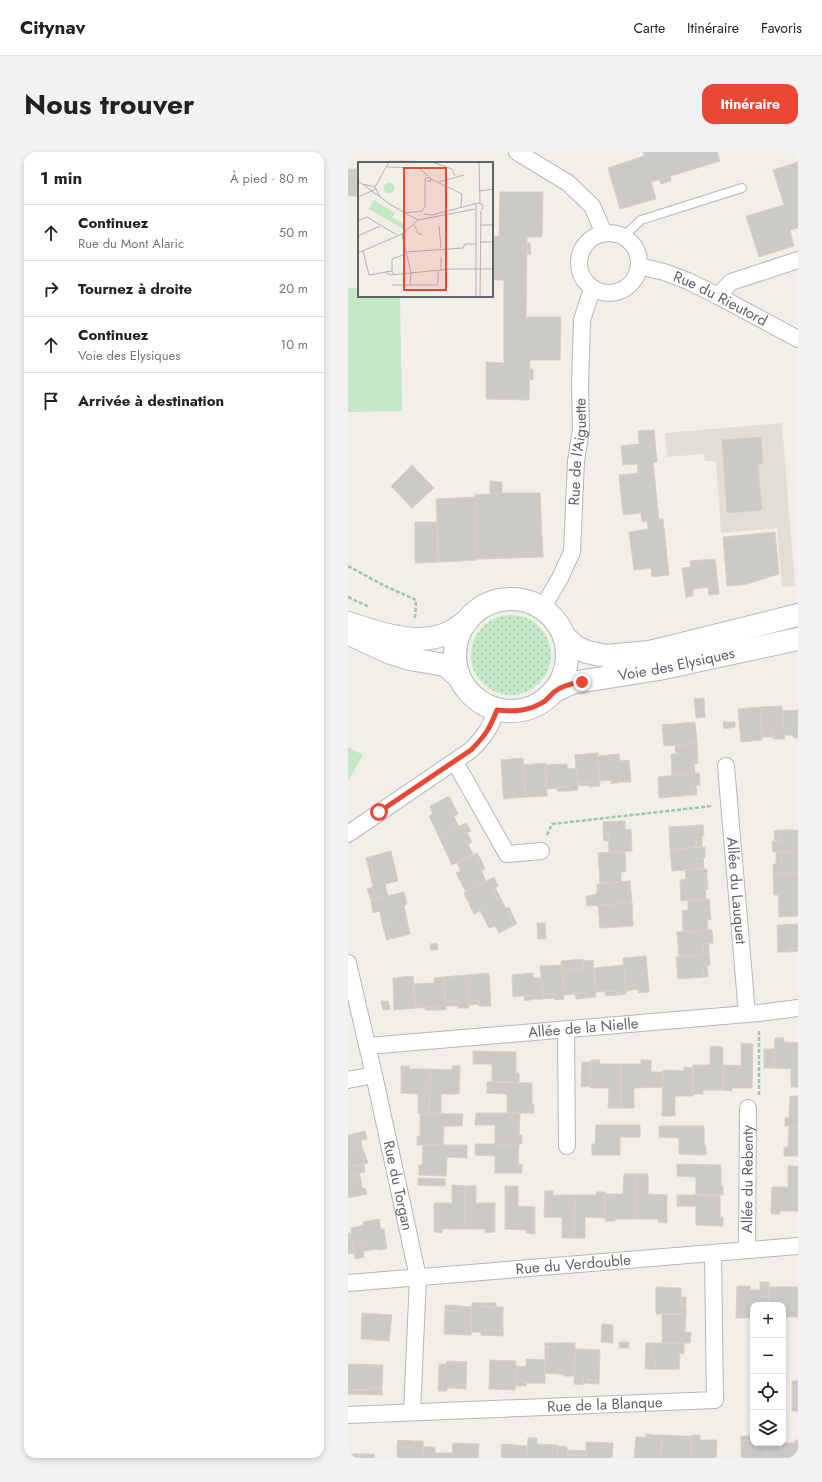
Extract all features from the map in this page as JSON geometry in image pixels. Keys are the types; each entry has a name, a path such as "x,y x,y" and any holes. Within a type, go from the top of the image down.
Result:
{"street":[{"path":"522,153 568,183 592,206 604,233"},
{"path":"604,233 615,233 623,237 632,242 638,255 639,266 634,281 620,292 605,294 592,289 581,276 578,263 582,248 591,238 604,233"},
{"path":"718,296 730,282 798,260"},
{"name":"Rue du Rieutord","path":"639,266 664,272 718,296 798,339"},
{"name":"Rue de l'Aiguette","path":"542,609 560,578 572,552 576,461 581,430 580,385 582,320 592,289"},
{"path":"348,623 392,636 431,638 448,633 467,621 481,608 495,602 521,600 542,609 557,622 564,636 568,651 566,671 562,681 546,700 529,709 513,712 497,710 474,697 459,677 445,665 410,659 395,654 348,632"},
{"name":"Voie des Elysiques","path":"564,636 576,647 587,652 606,656 650,652 798,615"},
{"path":"459,677 456,663 456,648 458,636 467,621"},
{"name":"Voie des Elysiques","path":"555,691 571,684 666,667 798,639"},
{"path":"348,834 455,762 483,739 497,710"},
{"path":"455,762 507,854 540,851"},
{"name":"Allée du Lauquet","path":"726,766 728,804 753,1014"},
{"name":"Rue du Torgan","path":"348,963 368,1046 418,1277 412,1412"},
{"name":"Allée de la Nielle","path":"368,1046 753,1014 798,1008"},
{"path":"566,1029 567,1146"},
{"path":"348,1080 374,1075"},
{"name":"Allée du Rebenty","path":"747,1250 748,1108"},
{"name":"Rue du Verdouble","path":"348,1283 798,1246"},
{"name":"Rue de la Blanque","path":"348,1414 715,1400 713,1253"}],"lane":[{"path":"623,237 641,220 742,188"}],"path":[{"path":"348,566 383,585 416,600 413,638"},
{"path":"540,851 552,824 728,804"},
{"path":"748,1108 759,1107 753,1014"}],"shaded area":[{"path":"782,423 795,586 782,587 777,528 721,533 716,461 705,461 704,454 667,457 665,433"}],"green space":[{"path":"348,288 358,288 358,297 400,297 402,411 348,412"},
{"path":"511,615 526,618 539,627 548,640 551,655 548,670 539,683 526,692 511,695 496,692 483,683 474,670 471,655 474,640 483,627 496,618"},
{"path":"348,747 363,755 348,781"}],"building":[{"path":"643,152 717,152 720,161 651,182 656,199 620,209 608,168 644,156"},
{"path":"389,161 409,161 409,162"},
{"path":"409,161 430,162 409,162"},
{"path":"798,162 798,228 790,230 794,246 759,257 746,216 784,205 773,170"},
{"path":"348,169 356,169 356,196 348,196"},
{"path":"356,169 358,169 358,196 356,196"},
{"path":"670,176 671,181 661,184 659,180"},
{"path":"500,192 543,192 542,237 527,237 526,317 561,317 560,360 530,360 529,400 486,399 486,362 504,363 504,280 493,280 493,236 499,236"},
{"path":"527,243 530,243 531,254 527,254"},
{"path":"529,369 533,369 533,380 529,380"},
{"path":"654,430 657,462 653,462 659,519 663,519 669,575 652,577 651,568 634,570 629,532 648,529 647,521 642,522 641,513 623,515 619,475 638,473 637,464 623,465 621,446 639,444 638,431"},
{"path":"761,437 763,464 758,465 762,510 727,513 722,440"},
{"path":"412,465 434,488 412,508 391,486"},
{"path":"490,481 502,482 502,493 490,494"},
{"path":"540,493 543,557 477,559 475,495"},
{"path":"475,497 477,560 439,562 436,499"},
{"path":"415,522 437,522 438,562 415,563"},
{"path":"775,532 779,574 747,584 727,586 723,537"},
{"path":"715,559 719,594 709,595 708,587 693,589 693,596 686,597 682,568 691,567 690,561"},
{"path":"704,698 705,717 696,718 694,699"},
{"path":"782,706 785,739 773,739 773,732 762,733 760,707"},
{"path":"760,707 762,740 741,742 738,709"},
{"path":"798,710 798,737 794,738 793,735 785,735 783,711"},
{"path":"695,722 697,743 664,746 662,725"},
{"path":"723,722 735,722 735,727 724,729"},
{"path":"773,732 773,737 762,737 762,733"},
{"path":"697,743 698,763 694,764 695,774 672,776 671,754 676,754 675,745"},
{"path":"598,753 600,786 589,787 589,782 577,782 575,755"},
{"path":"619,754 620,761 629,760 631,782 621,782 621,779 600,781 598,756"},
{"path":"523,758 526,797 514,798 514,792 503,792 501,760"},
{"path":"545,763 547,796 526,797 523,765"},
{"path":"567,764 567,769 576,768 578,790 568,791 568,787 547,789 545,765"},
{"path":"699,773 700,785 692,786 693,795 659,798 658,777"},
{"path":"621,779 621,782 611,784 611,780"},
{"path":"577,782 589,782 589,785 578,786"},
{"path":"696,785 697,795 693,795 692,786"},
{"path":"568,787 568,791 557,791 557,788"},
{"path":"503,792 514,792 514,798 504,799"},
{"path":"449,796 453,804 449,806 459,827 439,837 429,816 433,814 430,806"},
{"path":"453,804 458,814 454,816 449,806"},
{"path":"625,821 625,830 631,829 632,851 609,852 608,832 603,832 603,822"},
{"path":"466,823 471,831 467,833 462,825"},
{"path":"462,825 467,833 463,834 473,854 452,865 439,837"},
{"path":"703,825 704,836 696,837 696,847 670,850 669,827"},
{"path":"779,830 780,841 775,841 774,831"},
{"path":"779,830 798,830 798,851 773,852 772,841 780,841"},
{"path":"603,832 608,832 608,841 604,841"},
{"path":"467,833 472,842 468,844 463,834"},
{"path":"702,836 702,847 696,847 696,837"},
{"path":"705,847 705,858 697,858 698,869 672,871 670,850"},
{"path":"391,851 398,881 385,884 388,896 371,900 367,889 373,887 370,874 373,873 369,857"},
{"path":"625,851 626,872 621,872 621,882 600,883 598,853"},
{"path":"798,851 798,873 773,874 773,864 781,864 780,852"},
{"path":"776,852 780,852 781,864 776,864"},
{"path":"477,853 481,860 477,862 486,881 466,892 456,873 461,871 457,863"},
{"path":"369,857 373,873 370,874 366,858"},
{"path":"697,858 703,858 704,869 698,869"},
{"path":"481,860 485,869 482,871 477,862"},
{"path":"707,869 707,878 705,878 706,899 681,901 680,880 686,879 685,870"},
{"path":"798,873 798,916 779,917 778,895 774,895 773,874"},
{"path":"494,877 498,886 493,889 498,901 474,914 464,893"},
{"path":"705,878 707,878 708,889 705,890"},
{"path":"630,881 632,903 587,906 586,896 597,894 597,884"},
{"path":"495,887 501,899 498,901 493,889"},
{"path":"404,892 407,904 404,906 410,934 390,939 386,922 382,924 380,911 373,913 371,900"},
{"path":"501,899 510,917 513,916 517,924 499,933 495,926 489,928 480,911"},
{"path":"709,899 710,909 706,909 708,930 683,932 682,911 688,910 688,901"},
{"path":"632,903 633,926 600,928 598,905"},
{"path":"509,907 513,916 510,917 506,909"},
{"path":"706,909 710,909 711,920 707,920"},
{"path":"386,922 390,939 387,940 382,924"},
{"path":"537,923 545,923 546,939 538,939"},
{"path":"798,924 798,948 790,948 791,952 778,952 777,925"},
{"path":"712,930 713,943 703,943 704,955 679,957 677,932"},
{"path":"437,943 438,950 431,950 430,944"},
{"path":"703,943 709,943 709,954 704,955"},
{"path":"790,948 798,948 798,951 791,952"},
{"path":"709,954 710,965 703,966 704,977 678,979 676,957"},
{"path":"646,956 649,992 638,993 638,985 625,986 623,958"},
{"path":"583,959 584,969 562,971 561,961"},
{"path":"593,960 596,997 587,998 586,993 564,995 562,971 584,969 583,961"},
{"path":"562,965 564,999 555,1000 554,994 543,994 540,966"},
{"path":"624,965 626,994 617,995 616,991 596,992 594,968"},
{"path":"703,966 707,966 708,977 704,977"},
{"path":"489,973 491,1006 479,1006 479,1000 468,1001 466,975"},
{"path":"533,973 533,978 541,978 543,999 535,999 534,995 513,997 512,975"},
{"path":"466,975 469,1008 458,1008 457,1001 445,1002 444,977"},
{"path":"413,976 415,1008 394,1010 393,978"},
{"path":"444,977 446,1010 436,1010 436,1007 415,1008 414,984 434,983 434,978"},
{"path":"638,985 638,989 625,991 625,986"},
{"path":"605,991 616,991 617,995 606,996"},
{"path":"586,993 587,998 576,999 575,994"},
{"path":"543,994 554,994 555,998 543,999"},
{"path":"534,995 535,999 524,1001 524,996"},
{"path":"479,1000 479,1004 468,1005 468,1001"},
{"path":"381,1001 388,1001 390,1009 383,1010"},
{"path":"457,1001 458,1006 446,1006 445,1002"},
{"path":"436,1007 436,1010 425,1010 425,1008"},
{"path":"775,1038 784,1038 784,1042 798,1043 798,1087 791,1087 791,1069 774,1068"},
{"path":"741,1043 753,1044 752,1088 732,1088 732,1091 723,1090 723,1065 741,1066"},
{"path":"710,1046 723,1047 723,1090 703,1090 703,1094 693,1094 693,1065 710,1065"},
{"path":"764,1049 774,1049 774,1068 764,1068"},
{"path":"473,1051 516,1052 516,1073 519,1073 519,1082 492,1082 492,1064 473,1064"},
{"path":"591,1060 600,1060 599,1064 621,1064 621,1108 608,1108 609,1088 590,1088"},
{"path":"641,1060 651,1060 651,1072 663,1072 663,1087 634,1088 634,1108 621,1108 621,1064 641,1064"},
{"path":"582,1062 591,1062 590,1086 581,1087"},
{"path":"401,1066 409,1066 409,1069 430,1069 429,1114 418,1113 418,1094 401,1093"},
{"path":"452,1066 460,1066 459,1094 441,1094 441,1114 429,1114 430,1069 452,1070"},
{"path":"684,1067 693,1068 693,1096 675,1096 675,1116 662,1116 663,1070 684,1071"},
{"path":"487,1082 532,1083 532,1104 534,1104 534,1113 507,1113 507,1094 487,1093"},
{"path":"790,1096 798,1096 798,1126 785,1126 785,1118 789,1118"},
{"path":"420,1113 463,1114 462,1126 444,1126 443,1145 417,1145 417,1136 420,1136"},
{"path":"476,1113 520,1113 519,1135 522,1135 522,1144 495,1144 495,1125 475,1125"},
{"path":"596,1125 640,1125 640,1137 620,1137 620,1155 592,1155 592,1144 595,1144"},
{"path":"659,1126 704,1126 704,1145 706,1145 706,1155 679,1154 679,1138 659,1137"},
{"path":"789,1126 798,1126 798,1156 784,1156 784,1147 788,1147"},
{"path":"365,1131 367,1139 353,1142 354,1148 362,1147 368,1163 348,1167 348,1135"},
{"path":"361,1140 362,1147 354,1148 353,1142"},
{"path":"475,1144 519,1144 518,1164 522,1165 522,1173 495,1173 495,1156 475,1155"},
{"path":"423,1145 467,1145 467,1158 447,1157 446,1176 419,1175 419,1165 422,1165"},
{"path":"364,1164 365,1172 352,1175 353,1182 361,1180 362,1188 365,1188 367,1194 348,1198 348,1167"},
{"path":"677,1164 721,1165 721,1186 723,1186 723,1195 696,1195 696,1177 677,1176"},
{"path":"788,1166 798,1166 798,1211 780,1211 780,1214 771,1214 772,1187 788,1187"},
{"path":"359,1173 361,1180 353,1182 352,1175"},
{"path":"624,1174 636,1174 636,1219 615,1219 615,1221 605,1221 605,1194 623,1194"},
{"path":"636,1174 648,1174 648,1194 667,1195 667,1223 658,1222 658,1219 636,1219"},
{"path":"418,1178 445,1179 445,1186 418,1185"},
{"path":"452,1185 465,1186 464,1229 442,1229 442,1233 434,1232 434,1203 452,1203"},
{"path":"465,1186 476,1186 476,1203 495,1203 495,1232 485,1233 485,1229 464,1229"},
{"path":"505,1186 518,1186 518,1206 535,1207 535,1234 526,1233 526,1230 505,1229"},
{"path":"545,1191 553,1191 553,1195 575,1195 574,1238 562,1238 562,1217 544,1217"},
{"path":"596,1192 605,1192 605,1218 585,1217 585,1238 574,1238 575,1195 596,1195"},
{"path":"677,1195 720,1195 720,1217 723,1217 723,1226 696,1225 696,1206 677,1206"},
{"path":"379,1219 381,1229 384,1229 387,1249 370,1250 369,1244 363,1245 364,1257 355,1259 351,1228 364,1225 363,1222"},
{"path":"348,1233 351,1233 355,1253 348,1254"},
{"path":"369,1244 370,1250 364,1251 363,1245"},
{"path":"760,1282 769,1282 768,1302 750,1302 750,1318 736,1318 737,1286 750,1286 750,1290 760,1290"},
{"path":"656,1287 681,1288 681,1305 686,1305 686,1314 656,1314"},
{"path":"769,1287 798,1287 798,1317 786,1317 786,1302 768,1302"},
{"path":"681,1297 686,1297 686,1305 681,1305"},
{"path":"472,1303 482,1303 482,1307 503,1307 503,1330 481,1330 481,1332 471,1332"},
{"path":"482,1303 496,1303 496,1307 482,1307"},
{"path":"445,1305 461,1306 461,1311 445,1310"},
{"path":"461,1306 472,1307 471,1335 444,1334 445,1310 461,1311"},
{"path":"362,1313 392,1315 389,1341 361,1339"},
{"path":"662,1314 686,1314 685,1332 691,1332 690,1343 662,1343"},
{"path":"602,1324 613,1325 613,1343 601,1342"},
{"path":"481,1330 503,1330 503,1336 481,1335"},
{"path":"619,1342 629,1342 629,1348 619,1348"},
{"path":"545,1343 553,1343 553,1347 545,1347"},
{"path":"553,1343 575,1343 574,1376 564,1376 564,1370 556,1370 556,1374 545,1373 545,1347 553,1347"},
{"path":"646,1343 652,1343 652,1358 655,1358 655,1369 645,1369"},
{"path":"652,1343 684,1343 684,1354 680,1353 679,1369 655,1369 655,1358 652,1358"},
{"path":"575,1349 600,1350 599,1380 588,1380 588,1376 583,1375 583,1385 574,1384"},
{"path":"526,1359 545,1360 545,1383 526,1383 526,1386 516,1386 516,1366 526,1367"},
{"path":"490,1360 516,1361 515,1390 489,1389"},
{"path":"447,1361 467,1362 466,1385 453,1384 453,1388 447,1388 447,1391 438,1391 439,1364 446,1364"},
{"path":"348,1364 383,1365 382,1388 369,1388 369,1390 348,1390"},
{"path":"556,1370 564,1370 564,1374 556,1374"},
{"path":"583,1375 588,1376 588,1380 599,1380 599,1384 583,1383"},
{"path":"792,1381 798,1381 798,1411 792,1411"},
{"path":"453,1384 466,1385 466,1389 453,1388"},
{"path":"369,1388 382,1388 382,1395 348,1394 348,1390 369,1390"},
{"path":"646,1434 654,1435 653,1438 646,1438"},
{"path":"654,1435 662,1435 661,1458 634,1458 636,1437 653,1438"},
{"path":"662,1435 681,1436 681,1438 691,1439 691,1458 661,1458"},
{"path":"691,1435 700,1435 700,1440 717,1440 716,1458 691,1458"},
{"path":"681,1436 691,1436 691,1439 681,1438"},
{"path":"741,1436 750,1436 750,1441 741,1441"},
{"path":"528,1438 537,1438 537,1444 558,1445 557,1458 527,1458"},
{"path":"398,1440 414,1441 414,1447 397,1447"},
{"path":"795,1440 798,1440 798,1458 766,1458 767,1446 786,1446 786,1443 795,1443"},
{"path":"414,1441 423,1441 424,1458 397,1458 397,1447 414,1447"},
{"path":"741,1441 750,1441 750,1446 767,1446 766,1458 741,1458"},
{"path":"586,1442 613,1443 612,1458 586,1458"},
{"path":"453,1443 479,1444 478,1458 452,1458"},
{"path":"502,1444 528,1446 527,1458 501,1458"},
{"path":"558,1446 567,1447 567,1455 586,1455 586,1458 557,1458"},
{"path":"424,1447 435,1447 435,1453 453,1453 452,1458 424,1458"},
{"path":"567,1450 586,1451 586,1455 567,1455"},
{"path":"348,1454 359,1454 359,1458 348,1458"},
{"path":"359,1454 374,1454 374,1458 359,1458"}],"route":[{"path":"379,812 471,750 483,739 497,710 513,712 529,709 546,700 555,691 571,684 582,682"}]}
